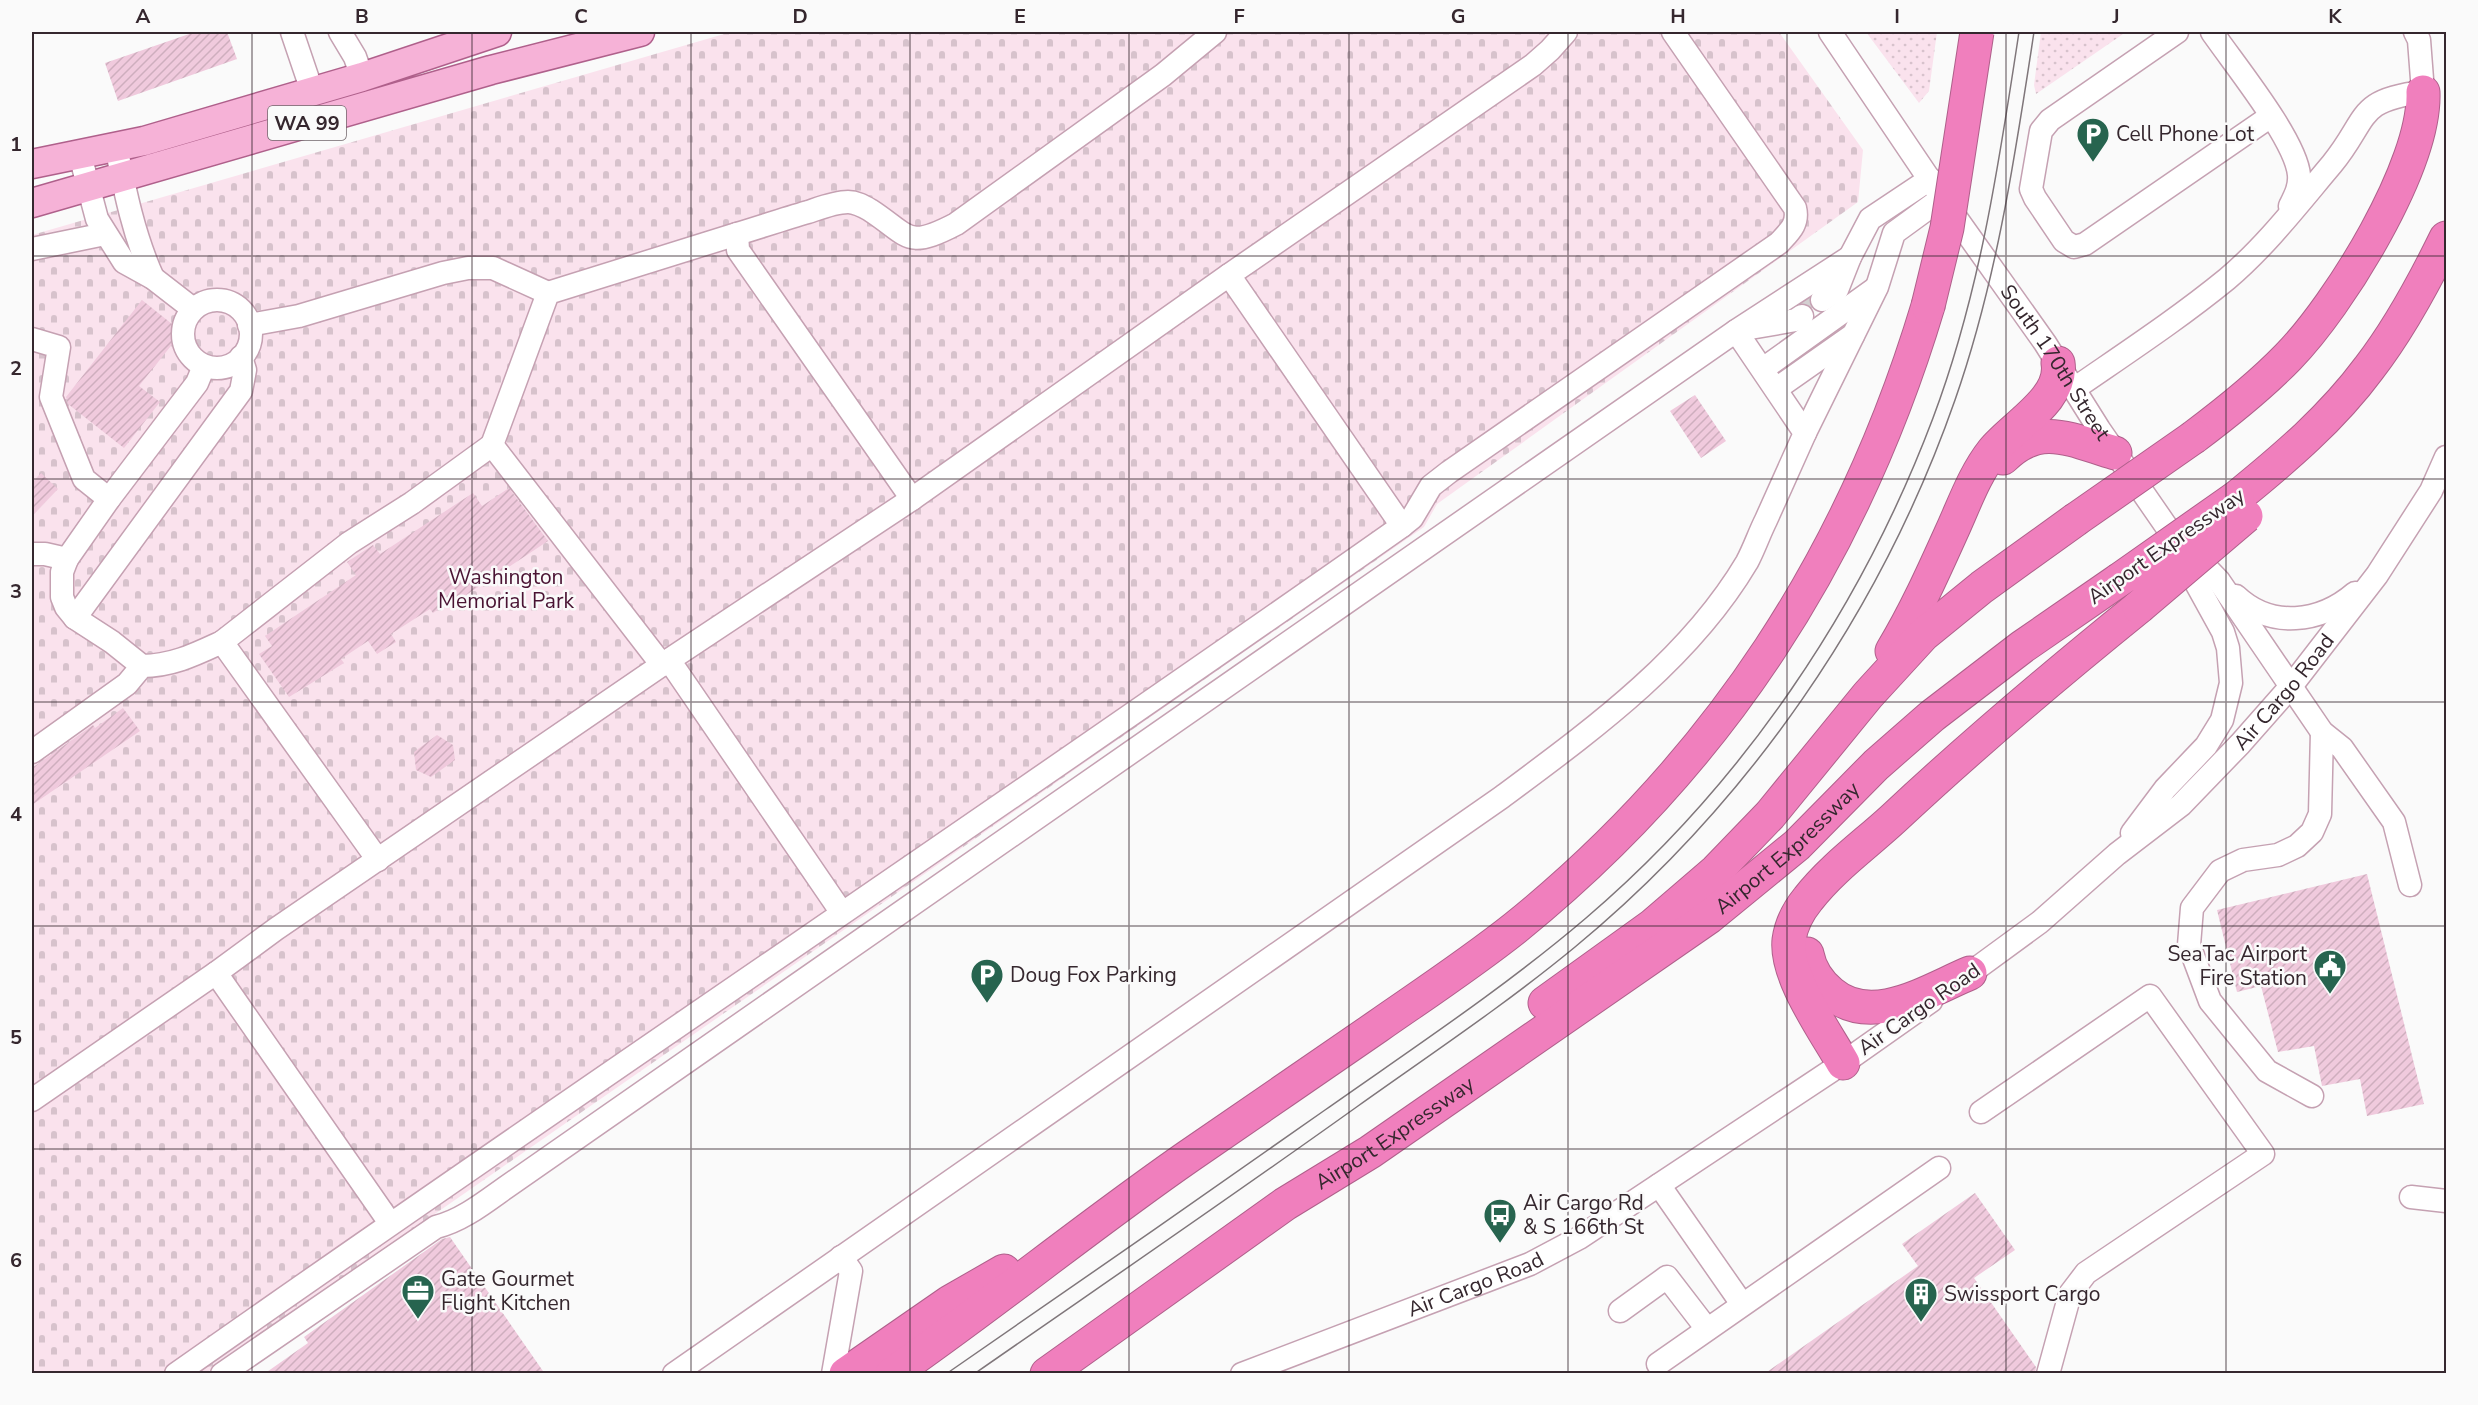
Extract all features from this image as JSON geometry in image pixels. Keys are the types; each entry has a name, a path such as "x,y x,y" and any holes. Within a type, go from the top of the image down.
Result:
{"highway":[{"path":"892,1374 964,1324 1125,1200 1487,950 1573,879 1652,801 1701,744 1747,683 1807,592 1873,459 1902,387 1928,306 1949,217 1977,32"},
{"path":"1285,1204 1357,1136 1614,954 1682,901 1742,844 1829,745 1868,695 1923,635 1982,587 2193,437 2246,396 2289,356 2348,279 2385,214 2405,172 2422,118 2423,92"},
{"name":"Airport Expressway","path":"1047,1374 1285,1204 1370,1152 1709,916 1797,845 1876,765 1932,716 2022,647 2119,580 2242,507 2368,369 2412,304 2446,238"},
{"path":"1900,639 1983,465 2005,438 2043,404 2055,388 2058,379 2066,376"},
{"path":"1829,745 1950,567 1984,489 2002,459 2032,438 2043,436 2068,439 2115,453"},
{"path":"1843,1063 1794,974 1790,962 1789,938 1796,918 1808,898 2014,708 2139,607 2242,507"},
{"path":"1878,832 1824,900 1810,924 1806,947 1812,969 1818,979 1836,997 1848,1003 1881,1007 1894,1005 1971,973"},
{"path":"846,1374 950,1302 1125,1200"}],"main road":[{"name":"WA 99","path":"32,203 491,70 640,32"},
{"name":"WA 99","path":"32,164 80,156 144,141 362,77 489,33"}],"street":[{"path":"292,32 312,91"},
{"path":"340,32 355,57 362,77"},
{"path":"249,325 299,316 442,273 468,268 493,267 548,293 827,206 851,202 863,206 896,231 912,238 924,238 956,224 1163,75 1215,32"},
{"path":"32,1100 216,973 276,928 665,663 912,499 1229,275 1533,65 1566,32"},
{"path":"176,1374 390,1222 1181,681 1402,526 1412,518 1431,486 1449,472 1779,243 1797,217 1790,200 1673,32"},
{"name":"South 170th Street","path":"1830,32 2166,526 2219,581 2322,732 2342,748 2394,822 2410,885"},
{"path":"2177,32 2050,120 2041,131 2031,189 2064,241 2074,247 2085,244 2271,116"},
{"path":"2212,32 2286,138 2297,166 2299,183 2290,206 2271,235"},
{"path":"2066,376 2163,328 2228,278 2271,235 2343,149 2365,115 2376,104 2398,95 2423,92 2419,40 2415,32"},
{"path":"2286,138 2317,160 2329,159 2343,149"},
{"path":"117,146 140,251 153,278"},
{"path":"80,156 97,219 124,262 153,278 193,309"},
{"path":"1819,296 1837,290 1850,257 1870,219 1930,179"},
{"path":"674,1374 1502,797 1614,710 1694,633 1728,591 1747,561 1805,433 1877,287 1894,233 1942,198"},
{"path":"32,249 105,234"},
{"path":"737,234 738,250 912,499"},
{"path":"222,1374 436,1227 471,1211 505,1188 1736,331 1850,257"},
{"path":"1229,275 1402,526"},
{"path":"1769,379 1877,287"},
{"path":"204,366 196,383 109,499 67,560 62,572 62,597 66,607 75,618 142,666 162,665 187,659 222,642 349,543 412,503 492,445 548,293"},
{"path":"223,301 242,311 249,325 250,341 241,357 227,366 216,368 204,366 187,350 183,339 183,327 193,309 202,303 223,301"},
{"path":"1769,379 1866,310"},
{"path":"1736,331 1790,311 1799,311"},
{"path":"1736,331 1805,433"},
{"path":"1769,379 1855,334"},
{"path":"32,339 59,347 51,397 84,479 109,499"},
{"path":"75,618 241,391 244,370 241,357"},
{"path":"492,445 665,663 842,913"},
{"name":"Air Cargo Road","path":"1242,1374 1530,1264 1579,1238 1843,1063 2040,922 2117,854 2181,805 2240,744 2292,685 2378,575 2426,500 2446,457"},
{"path":"2117,854 2165,789 2206,746 2222,720 2231,683 2228,648 2223,632 2200,594 2166,526"},
{"path":"36,551 67,560"},
{"path":"2219,581 2244,603 2259,612 2276,618 2302,618 2324,613 2378,575"},
{"path":"222,642 378,860"},
{"path":"32,752 127,684 142,666"},
{"path":"2312,1096 2267,1071 2210,1001 2189,945 2192,908 2220,871 2243,860 2278,855 2297,846 2312,832 2320,814 2322,732"},
{"path":"216,973 390,1222"},
{"path":"1981,1112 2150,996 2263,1154 2086,1273 2070,1294 2048,1374"},
{"path":"1658,1364 1939,1167"},
{"path":"1659,1185 1742,1304"},
{"path":"2411,1197 2446,1201"},
{"path":"833,1374 851,1271 841,1257"},
{"path":"1620,1311 1667,1277 1707,1329"}],"green space":[{"name":"Washington Memorial Park","path":"731,32 1779,32 1863,150 1858,202 1437,504 1424,527 206,1373 32,1374 32,235"},
{"path":"1866,32 1937,32 1929,91 1919,103"},
{"path":"2041,32 2126,32 2036,94 2034,85"}],"building":[{"path":"195,32 227,32 237,59 118,101 105,63"},
{"path":"142,300 182,332 139,386 160,402 124,448 68,404 66,397"},
{"path":"1695,395 1726,441 1701,458 1670,411"},
{"path":"41,473 58,489 32,516 32,483"},
{"path":"509,488 548,541 454,603 452,600 433,613 430,609 391,634 396,642 377,654 368,641 341,659 344,663 289,697 259,654 272,646 265,636 356,575 347,562 373,545 380,554 473,493 482,506"},
{"path":"123,708 140,731 32,805 32,768 93,725 95,728"},
{"path":"437,735 453,745 455,760 431,777 416,770 414,752"},
{"name":"SeaTac Airport Fire Station","path":"2367,874 2424,1104 2367,1116 2360,1079 2322,1086 2314,1046 2278,1052 2261,986 2237,992 2217,910"},
{"name":"Swissport Cargo","path":"1975,1193 2015,1250 1974,1278 2036,1367 2035,1374 1764,1374 1918,1266 1902,1244"},
{"name":"Gate Gourmet Flight Kitchen","path":"450,1237 545,1374 264,1374 308,1343 304,1337 442,1239"}],"tunnel":[{"path":"1795,307 1816,291"}],"tram line":[{"path":"946,1374 1425,1040 1523,969 1586,918 1643,866 1696,811 1745,752 1791,690 1833,625 1904,489 1933,418 1976,275 2004,130 2019,32"},
{"path":"974,1374 1310,1140 1549,968 1638,891 1697,831 1752,767 1802,699 1848,629 1889,555 1925,479 1970,355 1993,264 2012,171 2034,32"}],"place":[{"name":"Cell Phone Lot","path":"2093,163"},
{"name":"SeaTac Airport Fire Station","path":"2330,995"},
{"name":"Doug Fox Parking","path":"987,1004"},
{"name":"Air Cargo Rd & S 166th St","path":"1500,1244"},
{"name":"Gate Gourmet Flight Kitchen","path":"418,1320"},
{"name":"Swissport Cargo","path":"1921,1323"}]}
